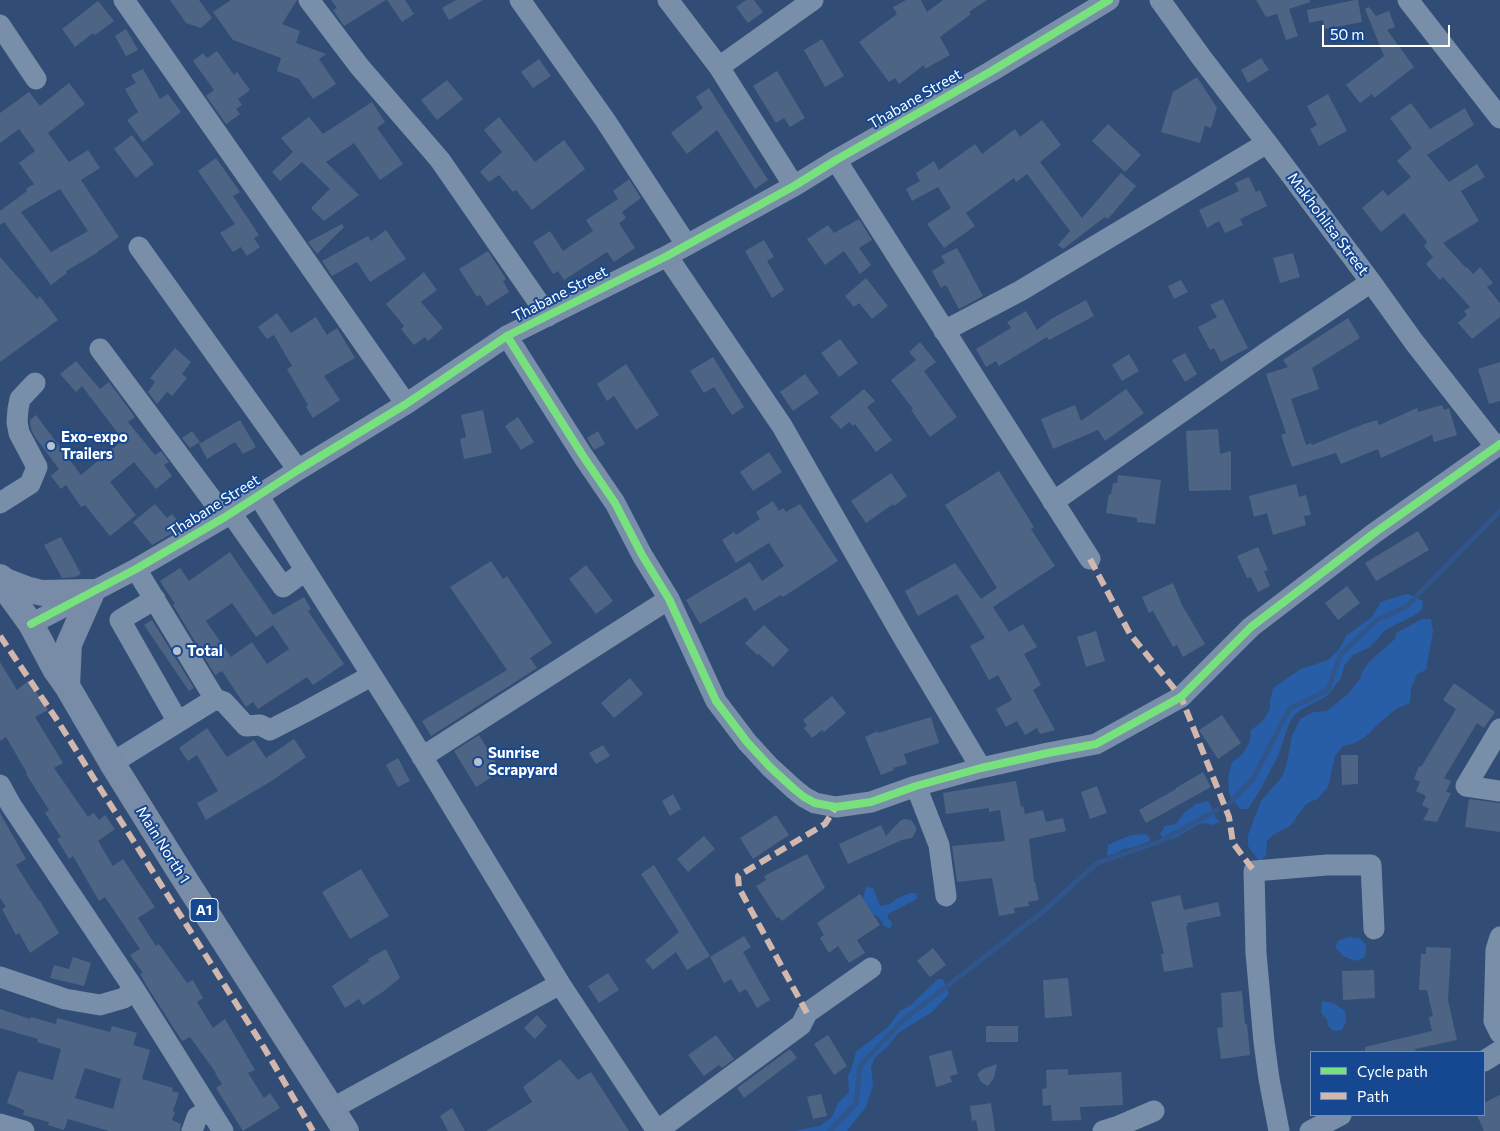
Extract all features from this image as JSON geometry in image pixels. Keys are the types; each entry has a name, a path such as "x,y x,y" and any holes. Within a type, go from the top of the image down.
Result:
{"main road":[{"path":"0,579 42,593 92,592 69,644 66,686"},
{"name":"Main North 1","path":"0,579 31,624 55,669 180,872 346,1131"}],"street":[{"path":"124,0 406,404"},
{"path":"309,0 359,66 440,160 548,316"},
{"path":"520,0 605,120 686,244"},
{"path":"668,0 719,67 794,186"},
{"path":"719,67 813,0"},
{"name":"Thabane Street","path":"31,624 136,569 228,515 406,404 507,336 667,256 794,186 1109,0"},
{"name":"Makhohlisa Street","path":"1160,0 1414,342 1498,446"},
{"path":"1408,0 1500,118"},
{"path":"0,26 36,79"},
{"path":"944,331 1020,291 1267,143"},
{"path":"836,160 1090,559"},
{"path":"139,247 298,470"},
{"path":"667,256 782,426 908,646 981,768"},
{"path":"1052,502 1371,282"},
{"path":"507,336 615,503 642,555 669,599 716,701 747,742 770,767 804,797 815,803 836,807 871,802 916,786 981,768 1096,744 1181,697 1251,627 1373,534 1498,446"},
{"path":"100,350 283,587 305,571"},
{"path":"0,504 30,484 38,467 19,432 17,422 20,399 35,383"},
{"path":"258,495 560,984 657,1131 801,1025 807,1013 871,968"},
{"path":"136,569 215,699 224,702 246,726 260,725 270,730 371,676"},
{"path":"422,758 669,599"},
{"path":"155,600 120,620 178,722"},
{"path":"112,763 215,699"},
{"path":"1500,729 1466,786 1500,791"},
{"path":"0,785 16,813 134,989 223,1131"},
{"path":"916,786 938,846 946,896"},
{"path":"1279,1131 1264,1042 1256,953 1254,871 1327,864 1371,865 1374,929"},
{"path":"1500,937 1496,950 1494,1021 1500,1033"},
{"path":"0,976 65,998 100,1005 124,998 134,989"},
{"path":"333,1108 560,984"},
{"path":"1485,1060 1500,1051"},
{"path":"192,1131 197,1117 210,1111"},
{"path":"1103,1131 1154,1111"},
{"path":"1310,1131 1339,1116"},
{"path":"0,1124 24,1131"}],"shaded area":[{"path":"1408,594 1423,601 1422,610 1385,630 1370,647 1353,655 1344,666 1341,678 1327,696 1294,715 1288,726 1278,756 1259,792 1248,809 1240,809 1229,794 1228,778 1232,762 1243,754 1250,741 1251,730 1262,722 1270,709 1273,688 1301,669 1328,660 1339,650 1346,636 1372,617 1381,602"},
{"path":"1422,619 1431,619 1433,631 1426,670 1417,674 1411,688 1410,703 1396,709 1365,737 1355,743 1343,746 1335,756 1328,787 1317,799 1306,804 1291,825 1273,835 1267,841 1266,856 1259,861 1248,846 1248,835 1261,801 1282,777 1286,767 1292,736 1300,719 1313,712 1327,711 1349,693 1360,679 1362,672 1370,661 1395,639 1396,633"},
{"path":"1208,801 1220,822 1212,825 1206,823 1199,824 1173,839 1165,839 1160,834 1165,826 1176,824 1185,812 1196,804"},
{"path":"1146,834 1150,841 1107,856 1108,845 1131,835"},
{"path":"866,887 873,888 880,906 890,904 898,898 911,893 916,893 917,899 888,914 888,918 892,923 891,929 884,926 879,917 873,914 863,898"},
{"path":"1349,937 1360,938 1366,945 1365,957 1355,961 1343,956 1335,947 1339,940"},
{"path":"938,979 943,979 949,994 932,1012 898,1033 887,1047 875,1057 871,1067 873,1085 866,1107 847,1131 796,1131 820,1126 832,1117 838,1103 849,1092 848,1076 856,1052 888,1027 900,1011 911,1005"},
{"path":"1322,1001 1333,1003 1345,1011 1346,1022 1342,1030 1334,1031 1328,1026 1327,1019 1321,1013"}],"building":[{"path":"170,0 199,0 212,18 201,28 186,23"},
{"path":"231,0 297,0 282,24 300,31 296,43 326,54 319,59 336,84 313,99 299,79 277,71 281,58 233,40 213,12"},
{"path":"331,0 386,0 344,26 333,10 337,8"},
{"path":"387,0 405,0 414,14 402,22"},
{"path":"456,0 483,0 449,20 442,8"},
{"path":"746,0 754,0 763,12 748,23 736,7"},
{"path":"906,0 921,0 927,12 943,0 987,0 969,12 971,14 940,37 950,55 925,69 924,65 899,84 895,78 889,82 859,42 897,14 893,7"},
{"path":"1256,0 1310,0 1310,2 1289,9 1298,36 1286,40 1277,14 1266,17"},
{"path":"1358,0 1362,22 1325,29 1323,20 1309,23 1307,10"},
{"path":"98,1 114,21 95,35 93,33 75,47 62,29"},
{"path":"1369,7 1376,16 1389,11 1395,27 1387,30 1414,67 1374,98 1372,94 1360,103 1346,85 1384,56 1365,9"},
{"path":"126,29 138,50 126,56 115,36"},
{"path":"822,39 844,76 825,87 804,50"},
{"path":"217,51 234,75 237,72 250,90 238,99 242,105 236,109 240,114 226,124 206,96 214,90 193,61 203,53 207,58"},
{"path":"1261,58 1269,70 1248,83 1241,70"},
{"path":"539,59 551,76 533,88 521,72"},
{"path":"143,69 160,99 168,94 181,112 143,142 127,120 138,112 125,89 136,83 131,75"},
{"path":"777,71 805,118 790,127 784,118 776,123 753,86"},
{"path":"1197,77 1217,108 1211,128 1205,126 1200,143 1161,132 1173,92"},
{"path":"447,80 463,99 437,120 421,100"},
{"path":"69,83 85,104 48,133 69,162 88,150 100,168 81,180 119,237 97,253 66,271 67,273 51,285 4,222 0,225 0,211 34,184 19,163 35,151 19,129 0,143 0,113 29,92 40,106","holes":["60,189 88,231 51,252 21,212"]},
{"path":"709,88 768,180 755,189 717,130 687,154 671,133 703,108 696,97"},
{"path":"1328,94 1347,131 1319,146 1310,129 1317,125 1307,106"},
{"path":"372,102 385,122 377,128 403,164 380,180 354,143 326,162 359,195 324,221 311,208 330,189 302,162 280,181 272,172 293,152 281,138 309,117 323,134"},
{"path":"1411,103 1430,129 1465,108 1474,125 1427,155 1449,182 1477,164 1485,177 1461,191 1479,221 1443,243 1473,274 1480,267 1493,283 1487,287 1500,303 1500,317 1472,339 1458,323 1467,315 1464,311 1470,307 1443,277 1440,280 1426,264 1433,257 1424,246 1427,242 1404,213 1381,232 1362,208 1383,190 1388,196 1411,177 1397,161 1412,148 1390,118"},
{"path":"499,117 535,162 564,140 585,169 532,210 516,190 513,192 499,175 489,182 480,172 502,152 484,130"},
{"path":"1042,120 1061,145 1040,162 1082,218 1121,173 1136,186 1108,219 1105,217 1063,249 1058,245 1070,231 1027,174 1016,182 1014,178 966,213 975,226 944,248 927,224 951,208 938,187 912,201 906,189 920,181 916,173 934,161 939,170 975,144 982,154 1015,129 1020,137"},
{"path":"1108,124 1141,155 1125,172 1092,141"},
{"path":"132,135 154,164 136,178 114,149"},
{"path":"216,158 240,192 233,196 259,235 254,238 260,247 247,256 241,247 233,252 220,233 235,224 198,171"},
{"path":"1249,177 1256,192 1260,190 1267,206 1240,219 1243,225 1225,233 1219,221 1207,228 1199,210 1239,191 1235,183"},
{"path":"629,179 641,198 622,212 626,218 619,223 635,248 614,262 607,252 564,280 558,271 553,274 533,242 550,231 563,251 593,231 586,220 618,199 613,191"},
{"path":"859,219 872,240 859,248 871,265 860,274 844,251 825,265 807,239 828,225 834,233"},
{"path":"342,224 344,227 317,254 308,242"},
{"path":"386,230 406,259 370,282 357,262 332,276 322,261 368,236 371,241"},
{"path":"764,240 774,257 767,261 784,290 772,298 745,251"},
{"path":"957,248 983,296 959,309 946,285 941,288 932,271 945,263 941,256"},
{"path":"488,251 506,279 503,281 509,292 487,306 480,295 477,297 459,269"},
{"path":"1293,253 1300,277 1280,283 1273,258"},
{"path":"0,257 37,299 40,296 58,320 0,362"},
{"path":"424,272 437,290 421,302 443,328 428,341 425,337 414,345 401,329 404,326 386,304"},
{"path":"866,278 888,306 872,319 859,303 854,307 845,296"},
{"path":"1181,280 1188,292 1174,299 1168,286"},
{"path":"1223,299 1248,348 1221,362 1214,348 1210,350 1198,327 1217,317 1210,305"},
{"path":"1086,300 1094,316 1049,340 1047,337 999,366 996,361 986,367 976,349 1011,328 1007,322 1026,311 1037,330 1051,319"},
{"path":"277,313 291,333 316,317 327,335 337,328 355,358 324,376 340,400 313,418 306,407 308,405 287,369 292,366 274,335 267,339 258,327"},
{"path":"1348,318 1360,338 1312,368 1319,389 1291,399 1306,445 1311,443 1312,445 1377,420 1379,425 1417,408 1418,412 1442,405 1444,410 1449,408 1457,435 1434,442 1432,435 1381,458 1378,449 1341,464 1336,453 1292,467 1281,435 1286,433 1266,374 1288,367 1283,360"},
{"path":"840,339 858,363 839,377 821,353"},
{"path":"920,342 936,362 924,371 957,417 930,437 911,410 913,409 891,380 916,360 909,352"},
{"path":"175,348 191,362 182,374 187,378 172,396 167,392 157,404 148,392 155,382 150,378"},
{"path":"1185,353 1197,374 1185,382 1172,360"},
{"path":"1129,354 1139,371 1122,381 1112,365"},
{"path":"713,357 744,407 732,415 714,387 704,393 690,371"},
{"path":"76,361 100,389 109,382 135,417 128,422 155,455 161,451 169,462 164,465 172,476 156,489 134,462 110,482 136,515 110,536 85,505 81,507 66,485 61,489 51,476 59,469 31,429 30,420 36,415 81,475 123,440 82,386 76,392 60,374"},
{"path":"1500,362 1500,401 1489,404 1478,369"},
{"path":"626,364 659,415 636,430 614,396 607,401 597,384"},
{"path":"805,374 819,393 793,411 780,392"},
{"path":"864,389 875,401 867,407 892,440 876,452 855,424 853,426 849,422 841,429 830,417"},
{"path":"1126,389 1144,413 1105,441 1098,430 1053,449 1041,419 1075,405 1081,421"},
{"path":"483,410 492,453 464,459 460,439 466,437 461,415"},
{"path":"518,417 534,442 521,450 505,426"},
{"path":"240,420 256,447 243,454 235,442 207,459 199,444"},
{"path":"1218,429 1220,454 1231,451 1231,490 1189,491 1186,431"},
{"path":"192,431 200,442 190,448 182,438"},
{"path":"598,431 605,444 594,450 587,438"},
{"path":"769,452 782,472 753,491 740,472"},
{"path":"999,471 1034,527 1031,529 1055,566 993,607 1009,632 1023,624 1037,647 1024,654 1041,685 1033,690 1055,730 1040,734 1037,728 1025,735 1017,721 1006,727 996,709 1012,700 998,675 989,680 970,646 985,638 957,594 918,616 905,591 955,563 981,599 997,588 945,505"},
{"path":"891,473 907,496 866,523 851,501"},
{"path":"1118,475 1161,480 1155,524 1137,522 1137,518 1106,513 1109,494 1111,494 1113,483 1117,483"},
{"path":"1296,484 1299,497 1306,495 1311,515 1304,516 1306,525 1273,535 1267,513 1254,517 1249,496"},
{"path":"773,501 779,511 783,508 786,512 800,504 838,561 783,597 781,595 754,611 746,597 700,624 686,600 750,562 762,581 784,566 769,543 736,563 722,540 734,532 736,535 760,519 756,512"},
{"path":"155,504 167,518 172,514 183,527 152,545 133,522"},
{"path":"1418,531 1429,550 1376,581 1365,563"},
{"path":"61,537 81,574 75,577 62,578 44,545"},
{"path":"1258,547 1268,570 1264,571 1270,586 1258,592 1251,577 1247,578 1237,556"},
{"path":"230,552 273,615 304,597 311,609 308,611 344,664 313,685 307,677 258,709 253,702 246,707 222,671 215,675 160,581 180,568 189,581","holes":["232,603 256,637 273,625 289,649 267,664 252,642 231,657 206,621"]},
{"path":"491,561 503,579 507,576 552,643 530,658 537,668 431,736 422,721 507,670 450,587"},
{"path":"586,565 613,601 596,614 569,579"},
{"path":"1173,583 1182,605 1205,644 1183,657 1177,645 1173,647 1153,611 1149,613 1142,597"},
{"path":"1347,586 1360,603 1338,620 1325,603"},
{"path":"152,620 194,688 189,691 144,625"},
{"path":"764,625 789,650 773,667 745,643"},
{"path":"1096,631 1105,661 1086,667 1077,637"},
{"path":"0,662 17,690 28,681 41,697 48,710 35,717 63,763 54,768 88,817 94,813 99,820 105,815 115,829 98,841 113,866 123,859 155,907 138,918 156,946 159,944 187,983 193,980 203,998 197,1002 213,1028 225,1019 255,1070 248,1073 264,1098 270,1093 280,1108 243,1131 216,1088 222,1084 216,1073 190,1037 182,1041 140,974 143,973 130,955 140,949 105,897 99,901 73,856 69,859 57,839 61,837 45,813 49,810 26,774 6,737 0,741"},
{"path":"630,678 643,694 614,718 601,703"},
{"path":"1454,683 1495,712 1484,728 1477,723 1444,778 1451,781 1446,792 1451,793 1437,822 1423,820 1429,809 1422,805 1426,796 1416,791 1420,782 1414,779 1419,766 1421,767 1456,709 1443,700"},
{"path":"832,696 846,713 824,732 822,730 812,738 804,728 807,725 803,720"},
{"path":"1222,715 1241,743 1218,759 1199,730"},
{"path":"931,717 939,743 904,754 907,764 893,768 894,770 881,775 865,737 878,731 878,733"},
{"path":"207,728 227,757 254,740 266,758 294,739 306,757 273,780 206,820 197,803 218,791 197,755 188,761 179,748"},
{"name":"Sunrise Scrapyard","path":"479,735 501,771 476,787 454,751"},
{"path":"603,745 610,756 596,764 589,753"},
{"path":"1341,755 1358,755 1358,784 1342,785"},
{"path":"398,758 410,781 398,787 386,765"},
{"path":"1203,772 1211,787 1146,823 1139,810"},
{"path":"1016,781 1021,807 1023,806 1025,814 1043,810 1046,822 1063,818 1066,831 1029,839 1034,882 1039,900 1028,902 1029,906 1014,908 1015,913 999,916 992,878 957,882 952,846 1005,841 1000,810 989,812 989,808 946,814 943,793"},
{"path":"1097,786 1107,813 1090,819 1081,792"},
{"path":"673,794 681,809 670,816 662,801"},
{"path":"1469,799 1500,803 1500,832 1465,827"},
{"path":"0,813 26,859 16,865 59,933 30,953 19,933 16,935 2,909 6,907 0,898"},
{"path":"776,815 789,835 753,859 740,838"},
{"path":"904,819 911,820 916,827 912,838 902,840 848,864 839,844 881,825 886,836"},
{"path":"704,836 715,849 688,872 677,859"},
{"path":"807,854 825,888 782,921 779,917 777,918 756,886 766,880 764,876"},
{"path":"654,865 710,956 687,970 676,952 653,970 645,960 679,932 641,874"},
{"path":"361,869 389,916 350,939 322,892"},
{"path":"860,894 880,925 857,940 865,953 849,963 838,946 829,953 820,938 824,935 817,923"},
{"path":"1180,895 1184,910 1218,902 1221,916 1187,923 1193,967 1164,972 1161,954 1164,954 1151,902"},
{"path":"744,936 751,947 743,952 770,1000 757,1008 746,989 739,993 731,979 724,983 710,957"},
{"path":"1426,947 1451,948 1448,1000 1457,1040 1415,1049 1416,1051 1365,1051 1365,1047 1432,1031 1429,1017 1433,1016 1427,990 1419,990 1421,954 1426,954"},
{"path":"933,948 946,965 930,977 917,961"},
{"path":"386,949 400,978 363,1005 359,999 345,1008 332,986 369,961 368,959"},
{"path":"73,957 91,963 84,986 50,978 54,965 69,969"},
{"path":"1374,970 1375,998 1343,1000 1342,971"},
{"path":"608,973 619,990 599,1003 588,986"},
{"path":"1068,978 1072,1016 1045,1018 1043,980"},
{"path":"1242,991 1250,1055 1221,1059 1217,1028 1223,1027 1221,993"},
{"path":"0,1009 30,1019 31,1017 56,1024 57,1018 110,1032 112,1026 137,1033 133,1045 150,1050 142,1079 173,1088 172,1091 179,1093 172,1120 181,1124 180,1131 109,1131 68,1119 64,1130 48,1125 49,1122 23,1115 24,1110 7,1103 18,1071 53,1080 61,1049 37,1042 38,1039 0,1028","holes":["85,1068 121,1079 113,1109 75,1098"]},
{"path":"537,1015 547,1026 535,1039 524,1028"},
{"path":"986,1026 1018,1026 1018,1042 986,1042"},
{"path":"716,1035 734,1059 722,1068 719,1065 704,1076 688,1055"},
{"path":"828,1035 847,1066 834,1075 814,1044"},
{"path":"790,1049 797,1058 744,1098 737,1088"},
{"path":"951,1050 958,1074 950,1076 952,1082 936,1087 929,1056"},
{"path":"560,1059 578,1080 591,1072 629,1131 486,1131 532,1102 523,1087"},
{"path":"997,1064 994,1078 988,1086 981,1082 977,1074 983,1069"},
{"path":"1068,1069 1068,1075 1121,1072 1123,1105 1080,1107 1081,1120 1052,1121 1051,1105 1043,1106 1042,1089 1047,1088 1046,1070"},
{"path":"821,1094 827,1116 813,1119 807,1097"},
{"path":"1500,1095 1500,1131 1484,1131 1477,1116 1485,1116 1485,1102"},
{"path":"991,1103 995,1131 978,1131 976,1120 972,1121 970,1106"},
{"path":"452,1108 465,1131 448,1131 440,1116"}],"waterway":[{"path":"1229,804 1253,779 1289,709 1328,690 1340,655 1377,620 1406,607 1500,511"},
{"path":"830,1131 856,1103 860,1066 902,1021 1045,910 1097,863 1159,842 1217,810"}],"marked path":[{"path":"1090,559 1130,634 1181,697 1229,817 1233,843 1254,871"},
{"path":"0,636 57,720 263,1046 313,1131"},
{"path":"807,1013 739,888 738,876 825,824 836,807"}],"cycle path":[{"path":"31,624 136,569 225,517 406,404 507,336 667,256 794,186 1109,0"},
{"path":"507,336 615,503 642,555 669,599 716,701 747,742 794,789 815,803 836,807 871,802 916,786 981,768 1096,744 1181,697 1251,627 1373,534 1500,444"}],"place":[{"name":"Exo-expo Trailers","path":"51,446"},
{"name":"Total","path":"177,651"},
{"name":"Sunrise Scrapyard","path":"478,762"}]}
